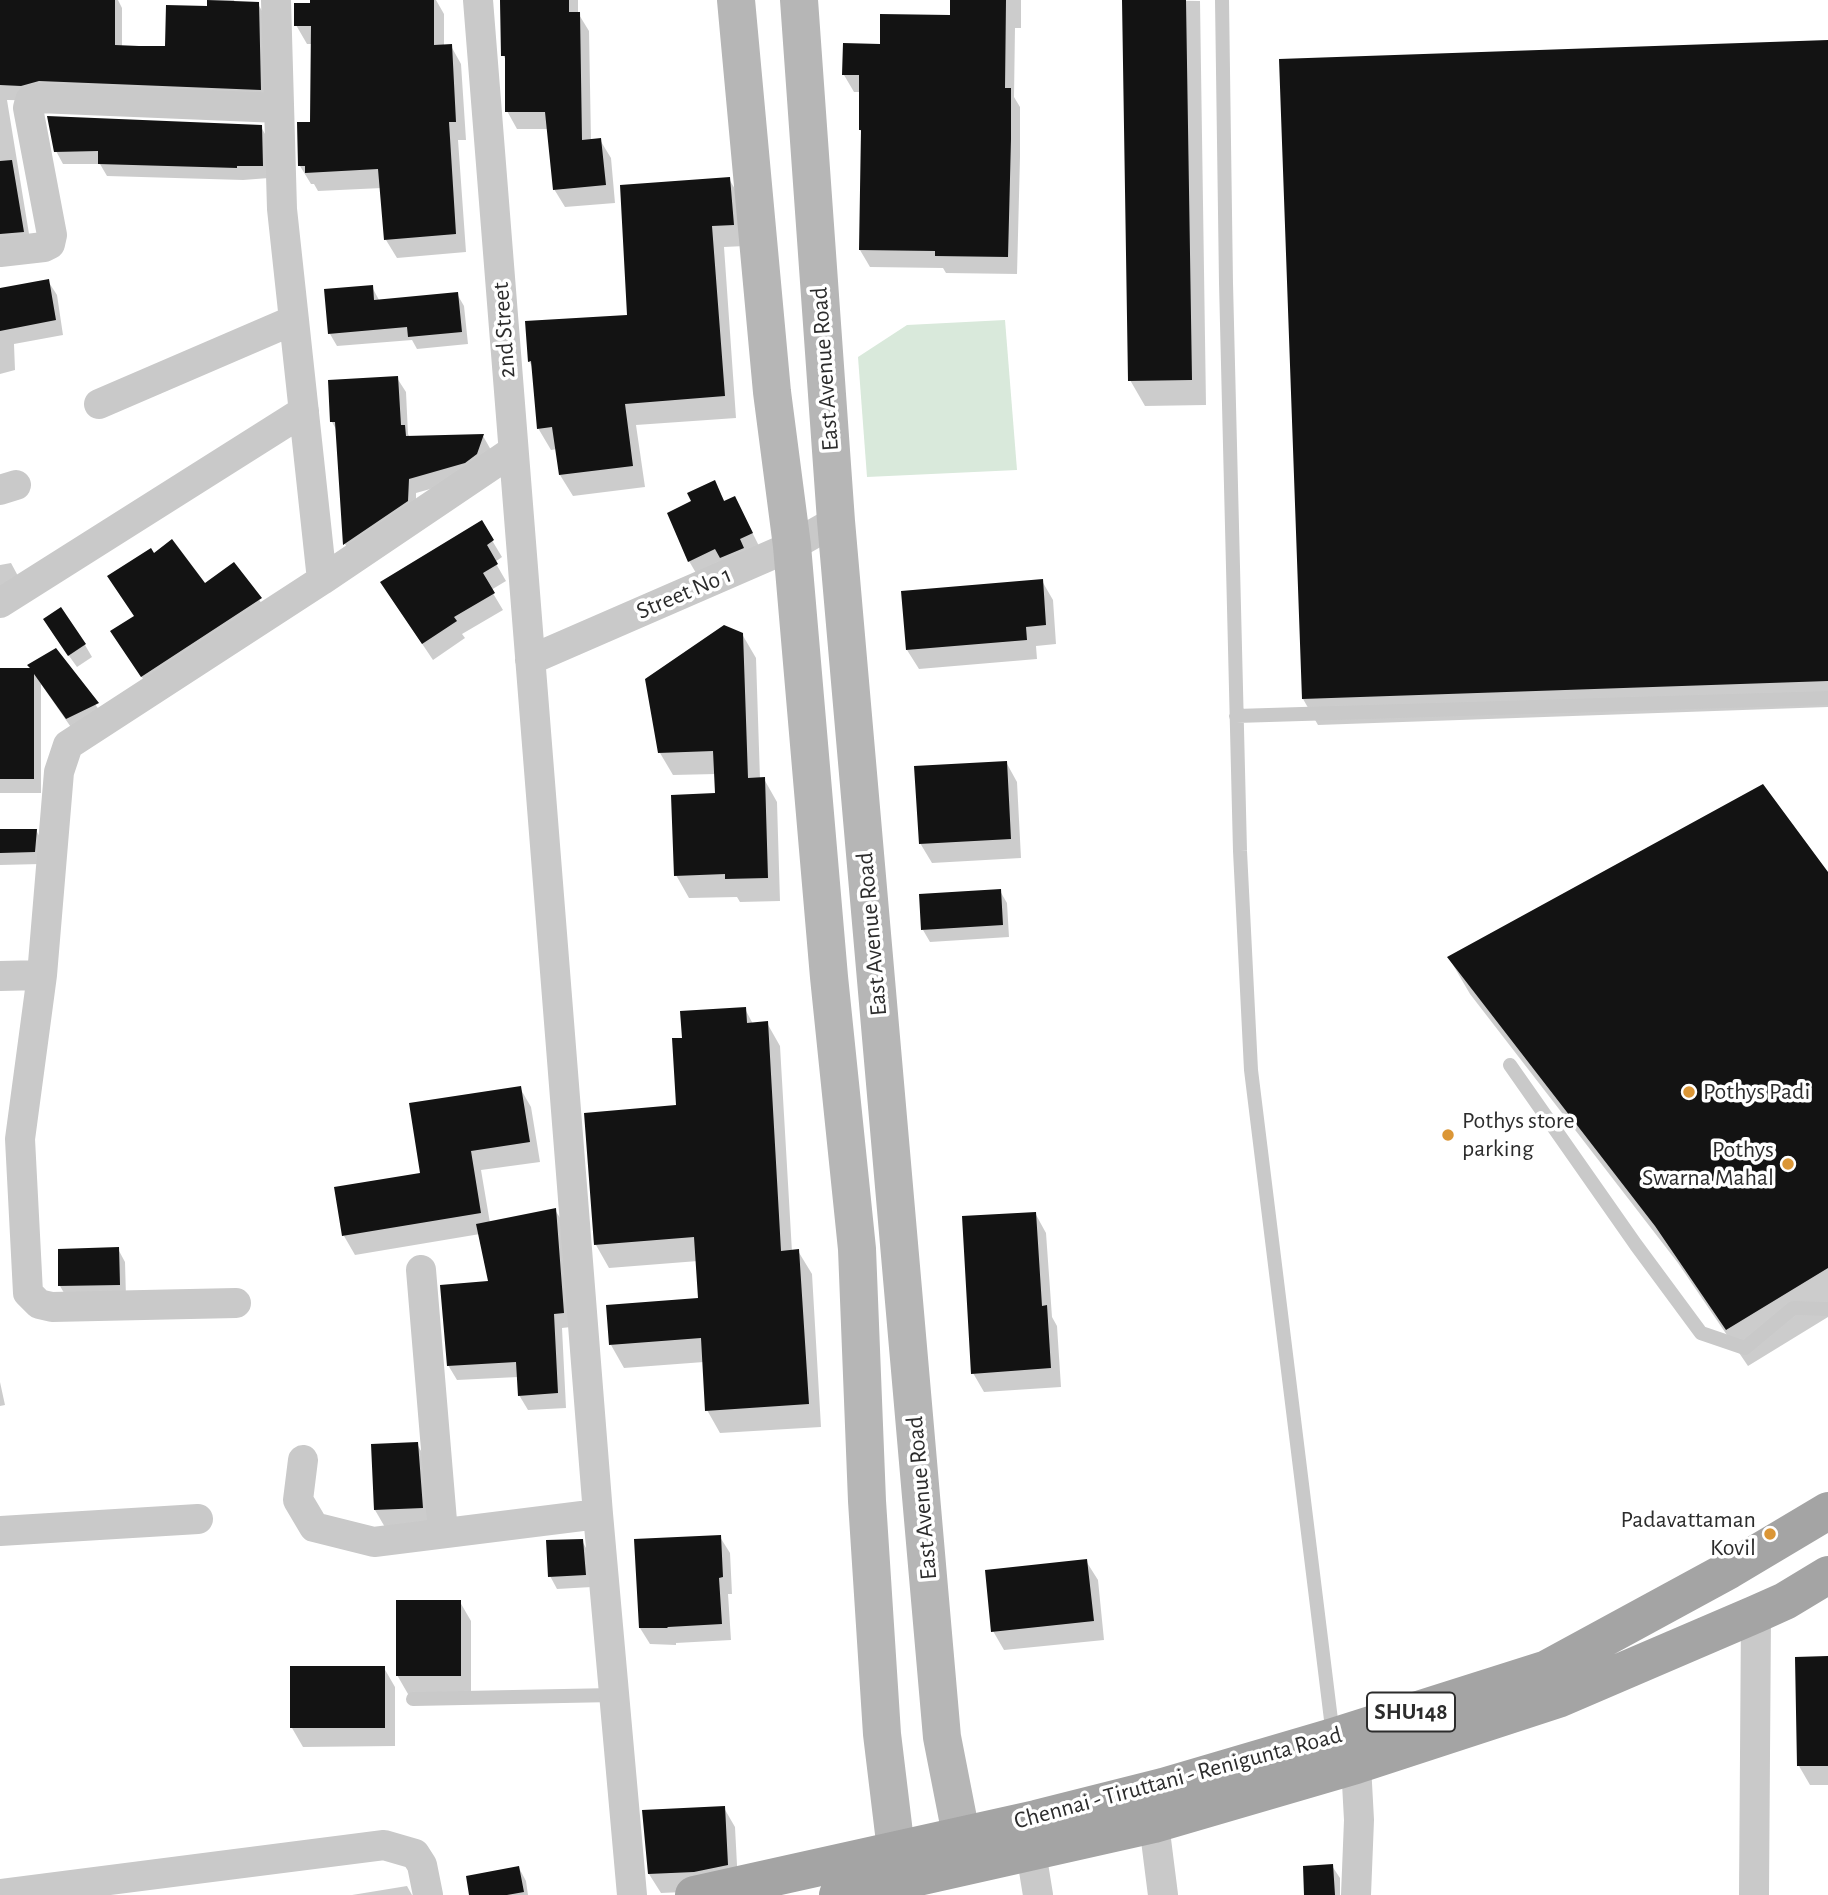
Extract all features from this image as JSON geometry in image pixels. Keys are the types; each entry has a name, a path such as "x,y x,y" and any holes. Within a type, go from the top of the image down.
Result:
{"main road":[{"name":"East Avenue Road","path":"736,0 770,379 792,546 829,977 856,1248 881,1734 877,1881"},
{"name":"East Avenue Road","path":"799,0 836,521 942,1737 964,1849"},
{"name":"Chennai - Tiruttani - Renigunta Road","path":"964,1849 1031,1852 1154,1824 1345,1751 1547,1669 1729,1570 1828,1511"},
{"name":"Chennai - Tiruttani - Renigunta Road","path":"694,1895 877,1881 1036,1819 1163,1787 1345,1751 1558,1699 1785,1601 1828,1575"}],"street":[{"path":"275,0 282,209 322,580"},
{"name":"2nd Street","path":"478,0 598,1514 632,1895"},
{"path":"0,252 44,247 50,244 52,235 28,108 30,100 38,98 279,108"},
{"path":"99,404 294,320"},
{"path":"0,603 304,411"},
{"path":"236,1303 52,1307 39,1304 28,1293 20,1139 42,975 59,772 68,745 322,580 513,451"},
{"name":"Street No 1","path":"530,660 792,546 836,521"},
{"path":"0,976 42,975"},
{"path":"421,1270 443,1533"},
{"path":"303,1460 298,1500 314,1527 374,1542 598,1514"},
{"path":"0,1545 0,1531 198,1519"},
{"path":"1754,1895 1756,1614"},
{"path":"1345,1751 1359,1820 1356,1895"},
{"path":"1154,1824 1163,1895"},
{"path":"0,1894 384,1845 415,1854 422,1865 428,1895"},
{"path":"1031,1852 1038,1895"}],"lane":[{"path":"1222,0 1236,716 1251,1070 1345,1751"},
{"path":"1236,716 1828,698"},
{"path":"1510,1065 1701,1333 1745,1348 1793,1307 1828,1310"},
{"path":"413,1699 614,1695"}],"green space":[{"path":"1005,320 1017,470 867,477 858,357 907,325"}],"building":[{"path":"0,0 115,0 115,45 139,46 165,46 166,5 207,6 207,0 259,2 261,90 39,81 21,86 0,85"},
{"path":"310,0 434,0 434,45 452,44 456,122 449,122 456,234 384,240 378,169 305,173 305,166 298,166 297,122 310,122 311,26 294,26 294,3 310,3"},
{"path":"500,0 569,0 569,12 580,12 582,140 601,138 606,185 553,190 545,112 505,112 505,56 501,56"},
{"path":"950,0 1006,0 1005,88 1011,88 1008,257 935,256 935,251 859,250 859,75 842,75 843,43 880,44 880,14 950,15"},
{"path":"1122,0 1186,0 1192,380 1128,381"},
{"path":"1828,40 1828,681 1302,699 1279,59"},
{"path":"47,116 262,125 263,166 237,168 98,164 98,151 54,152"},
{"path":"12,160 24,232 0,234 0,161"},
{"path":"730,177 734,225 712,226 725,396 625,404 633,466 559,475 552,427 537,429 525,321 627,315 620,185"},
{"path":"49,279 56,320 0,331 0,288"},
{"path":"373,285 374,300 458,292 462,332 408,337 407,327 328,334 324,289"},
{"path":"398,376 401,425 405,425 406,436 484,434 477,454 465,463 409,479 408,501 343,545 335,422 330,422 328,380"},
{"path":"715,480 724,501 735,496 753,533 740,539 744,548 720,558 715,549 688,562 667,513 691,501 687,493"},
{"path":"482,520 494,540 487,545 498,564 483,573 495,593 454,617 457,621 422,644 380,582"},
{"path":"172,539 205,583 234,562 262,598 141,677 110,631 134,616 107,576 151,548 154,553"},
{"path":"1043,579 1046,625 1026,627 1027,640 906,650 901,591"},
{"path":"61,607 86,644 68,656 43,619"},
{"path":"724,625 743,633 748,778 765,777 768,878 725,879 725,874 674,876 671,795 715,793 713,751 658,753 645,679"},
{"path":"56,648 99,703 66,719 34,674 34,779 0,779 0,668 30,668 27,665"},
{"path":"1007,761 1011,839 919,844 914,766"},
{"name":"Pothys Padi","path":"1763,784 1828,872 1828,1268 1726,1330 1655,1226 1447,957"},
{"path":"0,829 37,829 35,852 0,853"},
{"path":"1001,889 1003,925 921,930 919,894"},
{"path":"746,1007 747,1023 768,1021 781,1251 799,1249 809,1404 705,1411 701,1338 609,1345 606,1305 698,1298 694,1237 594,1245 584,1113 676,1105 672,1038 682,1038 680,1011"},
{"path":"521,1086 530,1142 471,1151 481,1213 342,1236 334,1187 420,1173 409,1103"},
{"path":"556,1208 564,1313 554,1314 558,1393 518,1396 516,1362 447,1366 440,1285 488,1281 476,1224"},
{"path":"1036,1212 1042,1306 1047,1305 1051,1368 971,1374 962,1216"},
{"path":"119,1247 120,1285 58,1286 58,1249"},
{"path":"418,1442 423,1508 374,1510 371,1444"},
{"path":"721,1535 723,1577 719,1578 722,1624 639,1628 634,1539"},
{"path":"583,1539 586,1575 548,1577 546,1540"},
{"path":"1087,1559 1094,1621 991,1632 985,1570"},
{"path":"396,1600 461,1600 461,1676 396,1676"},
{"path":"1828,1656 1828,1766 1797,1766 1795,1657"},
{"path":"290,1666 385,1666 385,1728 290,1728"},
{"path":"725,1806 728,1865 694,1872 648,1874 642,1810"},
{"path":"1333,1864 1335,1895 1304,1895 1303,1866"},
{"path":"519,1866 524,1892 469,1895 466,1876"}],"place":[{"name":"Pothys Padi","path":"1689,1092"},
{"name":"Pothys store parking","path":"1448,1135"},
{"name":"Pothys Swarna Mahal","path":"1788,1164"},
{"name":"Padavattaman Kovil","path":"1770,1534"}]}
